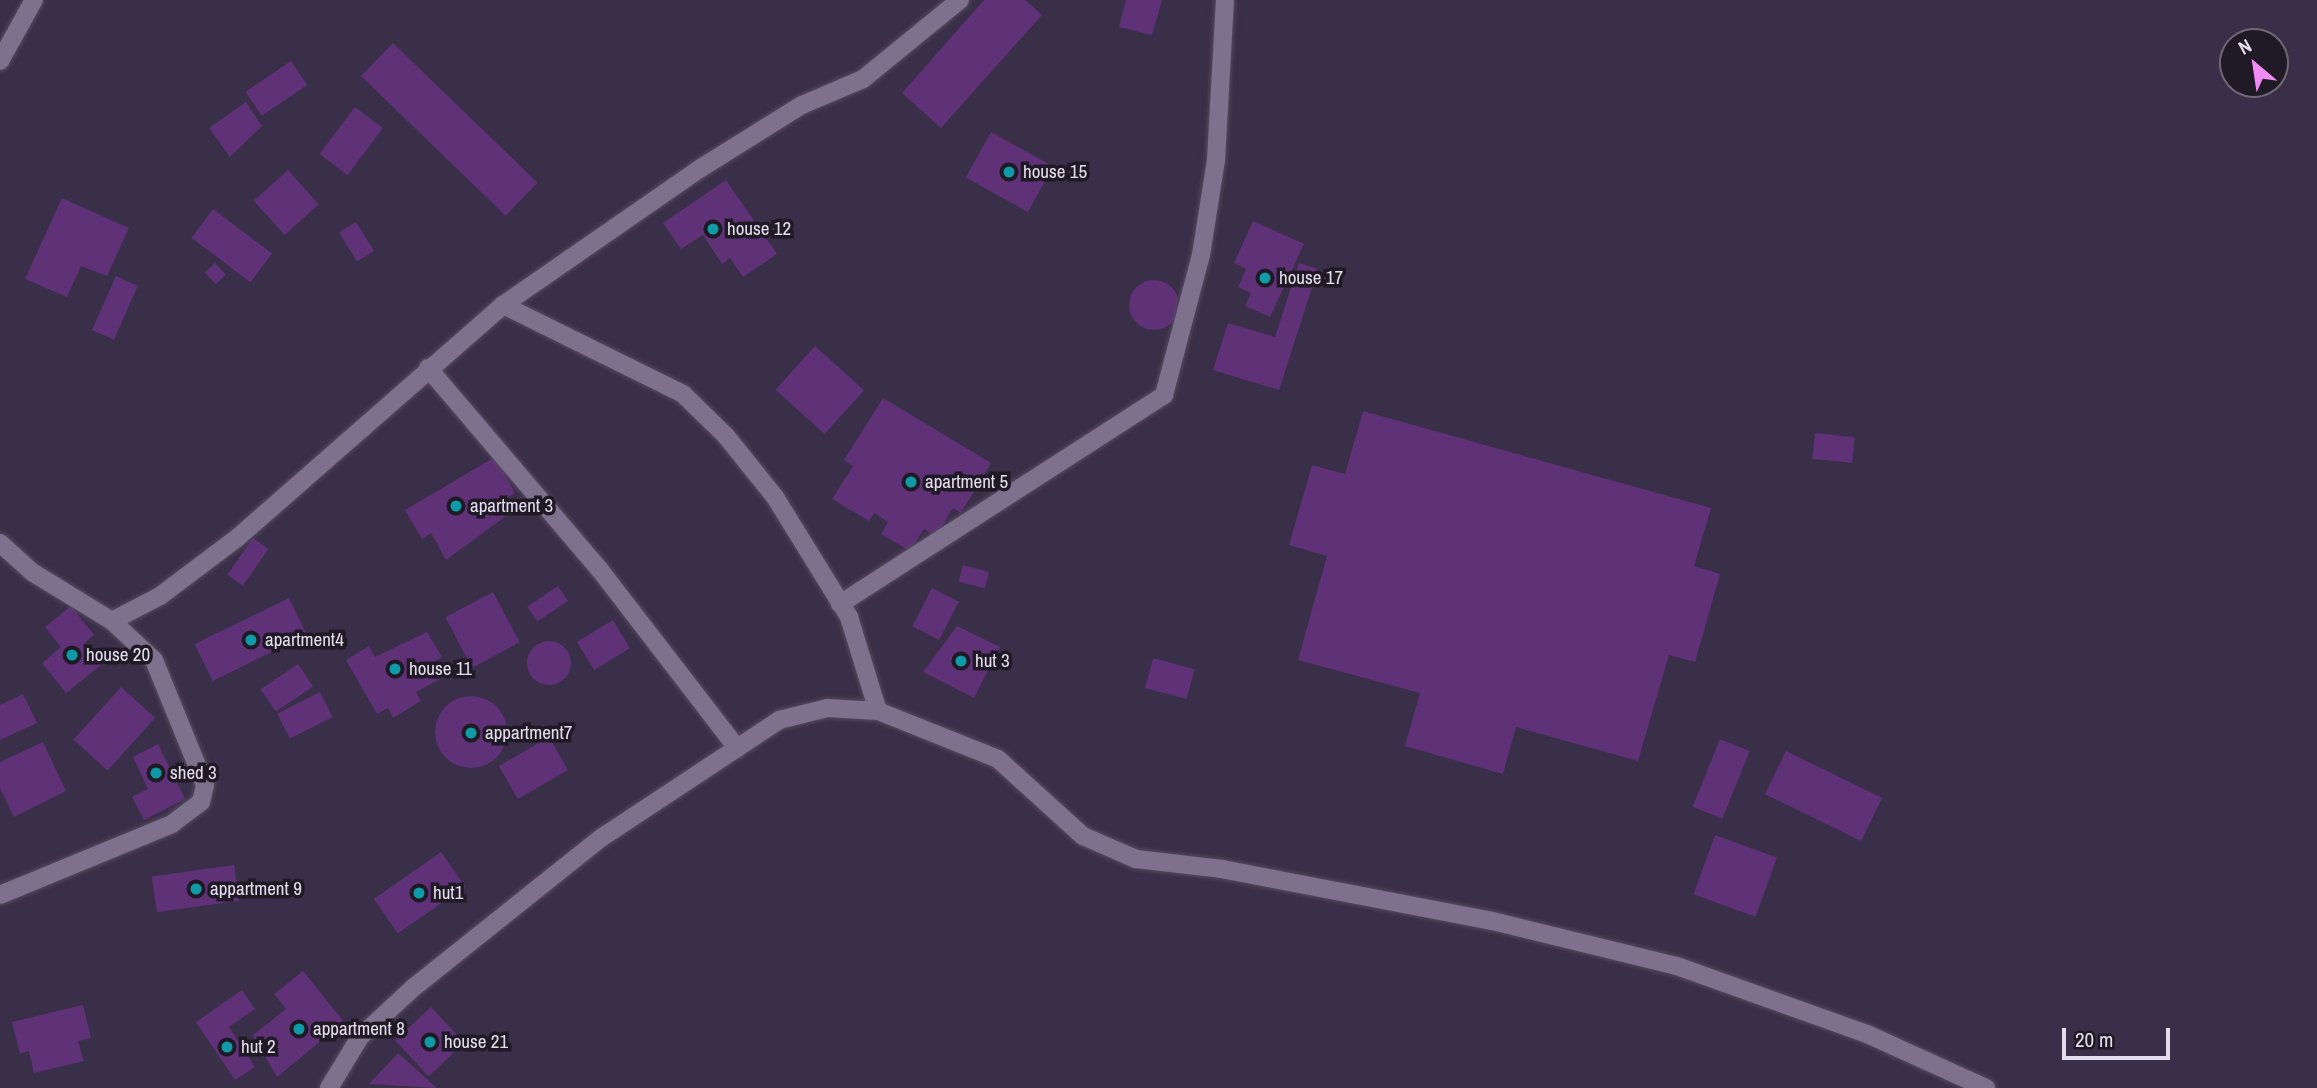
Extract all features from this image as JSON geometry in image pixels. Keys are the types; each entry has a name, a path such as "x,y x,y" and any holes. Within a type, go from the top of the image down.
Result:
{"street":[{"path":"0,61 34,0"},
{"path":"112,621 160,596 237,538 503,305 701,168 802,105 863,79 960,0"},
{"path":"840,604 1164,395 1201,255 1216,160 1225,0"},
{"path":"503,305 683,394 775,497 840,604 878,711"},
{"path":"428,368 600,570 737,748"},
{"path":"0,543 32,572 112,621 154,660 205,785 201,802 122,848 79,858 0,895"},
{"path":"329,1088 360,1037 413,988 601,838 779,720 828,708 878,711 999,759 1083,836 1136,859 1222,869 1492,920 1677,966 1867,1034 1986,1088"}],"building":[{"path":"984,0 1025,0 1042,15 941,128 902,93"},
{"path":"1126,0 1162,0 1152,35 1119,27"},
{"path":"393,43 538,183 506,216 361,76"},
{"path":"291,61 307,85 262,116 245,92"},
{"path":"246,102 262,126 230,157 209,128"},
{"path":"355,107 383,128 347,175 319,154"},
{"name":"house 15","path":"991,132 1053,166 1028,212 966,177"},
{"path":"288,170 319,204 285,235 254,201"},
{"name":"house 12","path":"726,180 777,254 743,277 730,258 722,264 703,235 681,249 663,223"},
{"path":"62,198 129,228 107,276 81,266 67,297 25,279"},
{"path":"213,209 272,254 250,282 191,238"},
{"name":"house 17","path":"1253,221 1304,244 1270,317 1245,306 1251,293 1238,287 1246,269 1234,263"},
{"path":"356,222 374,251 357,261 339,233"},
{"path":"215,263 226,275 216,284 205,273"},
{"path":"1299,263 1318,269 1279,390 1213,370 1228,323 1275,337"},
{"path":"116,276 138,286 114,340 92,330"},
{"path":"1154,280 1172,287 1179,305 1172,323 1154,330 1136,323 1129,305 1136,287"},
{"path":"815,346 864,390 825,434 776,390"},
{"name":"apartment 5","path":"883,398 991,463 961,513 953,508 936,536 924,529 910,551 881,534 888,522 874,513 869,521 832,499 853,466 844,460"},
{"path":"1363,411 1711,508 1694,566 1720,574 1695,662 1669,655 1638,761 1516,727 1503,774 1405,746 1420,693 1298,660 1327,556 1289,545 1312,465 1345,474"},
{"path":"1815,433 1855,437 1852,463 1812,459"},
{"name":"apartment 3","path":"495,457 515,493 499,503 506,516 446,560 431,533 422,539 405,510"},
{"path":"253,538 269,549 243,586 227,575"},
{"path":"963,565 989,572 985,588 959,581"},
{"path":"558,586 568,601 537,622 527,607"},
{"path":"932,588 959,602 939,640 912,626"},
{"path":"493,592 520,642 472,668 445,617"},
{"name":"apartment4","path":"289,598 307,635 213,681 195,644"},
{"name":"house 20","path":"71,606 94,635 83,644 101,665 66,693 42,663 61,647 45,627"},
{"path":"613,620 630,648 594,670 577,642"},
{"name":"hut 3","path":"957,626 1000,647 974,698 923,672"},
{"name":"house 11","path":"427,632 442,657 435,661 444,677 416,692 421,701 393,718 388,708 377,714 346,660 369,646 375,657"},
{"path":"549,641 558,642 565,647 570,654 570,672 565,679 558,684 549,685 540,684 533,679 528,672 527,663 528,654 533,647 540,642"},
{"path":"1153,658 1195,669 1187,699 1145,688"},
{"path":"298,664 313,686 276,712 261,689"},
{"path":"121,687 155,718 108,771 73,740"},
{"path":"320,692 333,717 290,739 277,714"},
{"path":"23,694 37,723 0,740 0,705"},
{"name":"appartment7","path":"471,696 491,702 501,712 507,732 501,752 491,762 471,768 451,762 441,752 435,732 441,712 451,702"},
{"path":"549,737 568,770 518,799 499,766"},
{"path":"1720,739 1750,751 1722,819 1693,807"},
{"path":"43,742 66,791 14,817 0,788 0,762"},
{"name":"shed 3","path":"158,744 185,799 144,820 132,797 148,789 133,757"},
{"path":"1786,751 1882,798 1861,841 1765,794"},
{"path":"1715,835 1777,858 1755,917 1693,894"},
{"name":"hut1","path":"441,852 465,886 398,933 374,899"},
{"name":"appartment 9","path":"234,865 239,901 157,912 152,877"},
{"name":"appartment 8","path":"303,971 344,1022 277,1077 253,1035 286,1009 274,994"},
{"name":"hut 2","path":"242,990 255,1009 229,1027 255,1067 235,1080 196,1022"},
{"path":"83,1005 91,1038 78,1041 84,1061 34,1073 29,1051 20,1054 12,1022"},
{"name":"house 21","path":"431,1007 464,1043 429,1076 395,1040"},
{"path":"398,1053 437,1088 369,1084"}],"place":[{"name":"house 15","path":"1009,172"},
{"name":"house 12","path":"713,229"},
{"name":"house 17","path":"1265,278"},
{"name":"apartment 5","path":"911,482"},
{"name":"apartment 3","path":"456,506"},
{"name":"apartment4","path":"251,640"},
{"name":"house 20","path":"72,655"},
{"name":"hut 3","path":"961,661"},
{"name":"house 11","path":"395,669"},
{"name":"appartment7","path":"471,733"},
{"name":"shed 3","path":"156,773"},
{"name":"appartment 9","path":"196,889"},
{"name":"hut1","path":"419,893"},
{"name":"appartment 8","path":"299,1029"},
{"name":"house 21","path":"430,1042"},
{"name":"hut 2","path":"227,1047"}]}
